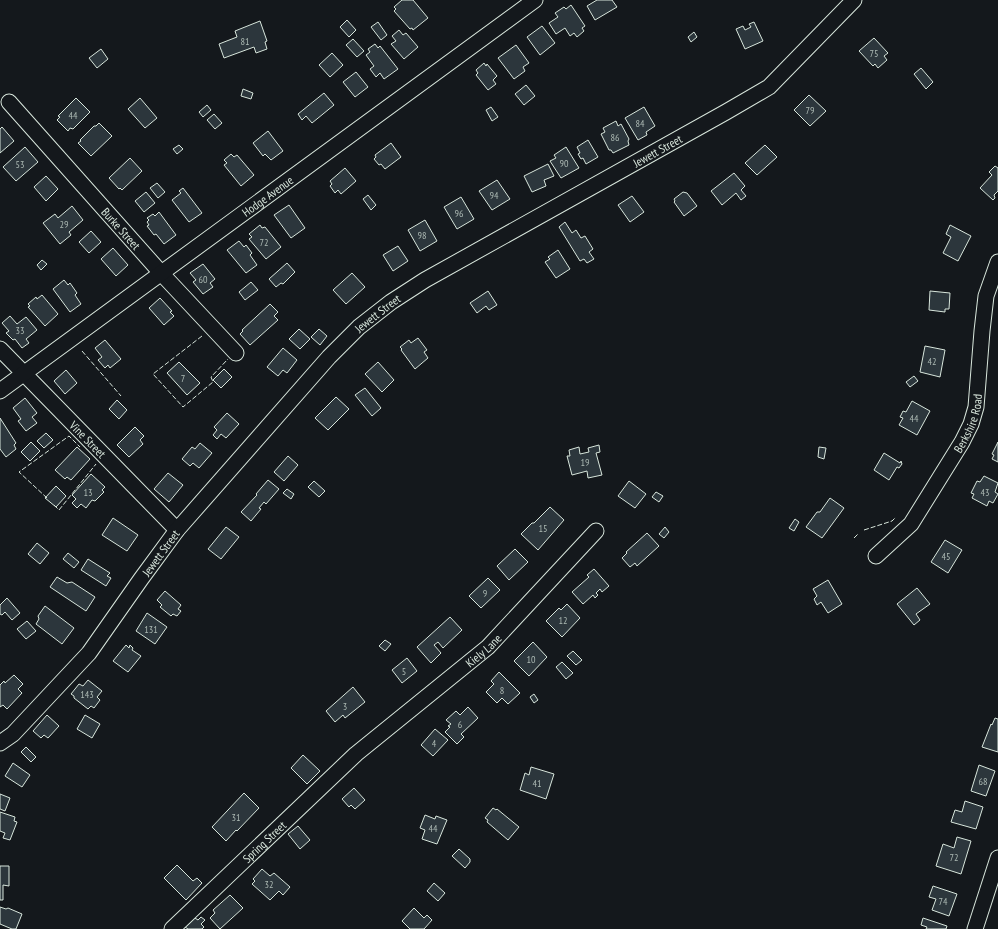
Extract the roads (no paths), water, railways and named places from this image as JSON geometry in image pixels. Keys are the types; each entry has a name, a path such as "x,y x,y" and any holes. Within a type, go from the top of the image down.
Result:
{"street":[{"name":"Hodge Avenue","path":"0,391 535,0"},
{"name":"Jewett Street","path":"0,743 14,734 89,654 177,530 329,357 359,327 391,302 425,280 769,87 854,0"},
{"name":"Burke Street","path":"9,102 162,274 236,353"},
{"name":"Berkshire Road","path":"876,556 911,524 962,442 971,424 976,407 986,296 998,262"},
{"name":"Vine Street","path":"0,349 177,530"},
{"name":"Kiely Lane","path":"356,754 488,647 596,531"},
{"name":"Spring Street","path":"172,929 356,754"},
{"path":"975,929 998,858"}]}
